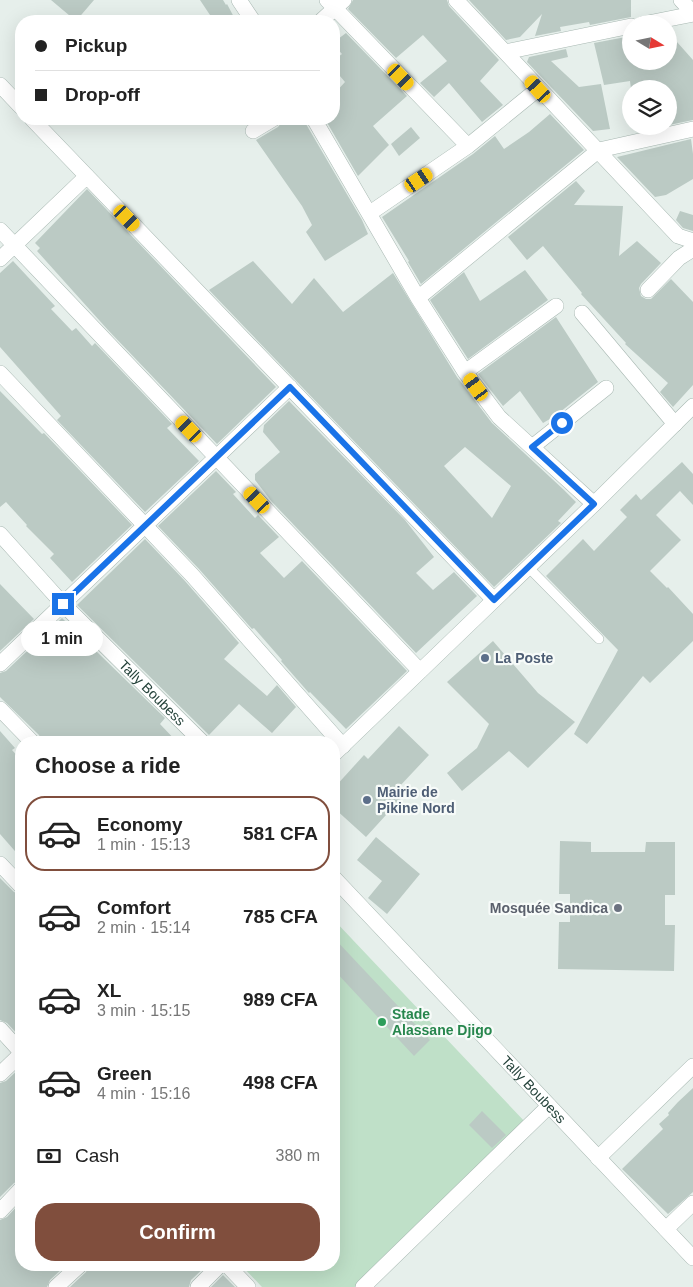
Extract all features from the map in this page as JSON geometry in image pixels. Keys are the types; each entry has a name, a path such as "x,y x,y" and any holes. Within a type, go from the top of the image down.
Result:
{"street":[{"path":"239,0 249,15"},
{"path":"456,0 678,236 693,241"},
{"path":"681,0 693,13"},
{"path":"326,15 335,3 468,146"},
{"path":"678,16 693,13"},
{"path":"505,52 622,28"},
{"path":"0,85 15,101"},
{"path":"370,213 468,146 538,89"},
{"path":"38,125 494,600"},
{"path":"253,131 263,125"},
{"path":"318,125 418,298 465,372 499,417 594,504"},
{"path":"418,298 599,150 693,129"},
{"path":"0,259 87,176"},
{"path":"0,230 420,671"},
{"path":"648,290 679,258 693,249"},
{"path":"465,372 556,306"},
{"path":"582,313 675,424"},
{"path":"0,373 192,575 326,736"},
{"path":"0,664 290,387"},
{"path":"532,447 606,388"},
{"path":"340,748 693,406"},
{"name":"Tally Boubess","path":"0,534 63,604 196,736"},
{"path":"0,709 26,736"},
{"path":"0,864 15,880"},
{"name":"Tally Boubess","path":"340,884 693,1258"},
{"path":"0,1029 15,1046"},
{"path":"0,1074 15,1059"},
{"path":"598,1158 693,1066"},
{"path":"363,1287 549,1106"},
{"path":"0,1211 15,1195"},
{"path":"666,1229 693,1203"},
{"path":"56,1287 73,1271"},
{"path":"198,1287 214,1271"},
{"path":"233,1271 248,1287"}],"lane":[{"path":"528,567 599,639"}],"green space":[{"name":"Stade Alassane Djigo","path":"340,926 527,1124 357,1287 262,1287 247,1271 340,1271"}],"building":[{"path":"51,0 94,0 81,15 69,15"},
{"path":"200,0 223,0 233,15 210,15"},
{"path":"353,0 447,0 449,6 499,60 480,81 503,105 482,122 449,83 434,97 420,83 447,61 423,35 396,58 348,9"},
{"path":"469,0 631,0 631,15 622,15 622,19 590,25 589,22 560,27 561,31 535,36 542,14 520,37 506,40"},
{"path":"346,33 407,96 373,126 389,145 358,176 328,125 340,125 340,87 345,82 340,76 340,56 342,54 340,52 340,38"},
{"path":"622,38 622,70 678,70 678,43 693,60 693,120 677,123 677,80 622,80 622,82 604,85 594,43"},
{"path":"566,49 568,57 551,61 579,87 601,84 610,129 593,131 527,62 529,57"},
{"path":"550,114 584,150 421,284 382,217 473,154 495,136 504,149 529,132"},
{"path":"280,125 307,125 362,220 368,234 325,261 306,232 312,225 302,206 256,140"},
{"path":"411,127 420,138 399,156 391,144"},
{"path":"691,139 693,179 666,195 655,197 617,157"},
{"path":"576,181 585,191 574,205 623,206 619,256 637,241 661,263 641,284 639,288 641,296 651,299 671,279 693,302 693,385 673,407 660,392 668,383 625,344 581,294 543,246 527,260 508,237"},
{"path":"87,189 276,387 217,444 108,330 37,251 40,248 35,243"},
{"path":"680,211 693,215 693,231 683,228 676,220"},
{"path":"13,261 55,306 51,309 72,331 76,328 92,346 95,343 172,424 167,428 199,461 145,512 57,420 61,416 0,347 0,273"},
{"path":"253,261 292,304 314,278 343,312 393,273 457,377 492,423 576,502 558,521 561,523 494,587 209,290","holes":["465,447 511,486 492,518 444,466"]},
{"path":"525,270 548,300 468,359 430,300 464,272 480,301"},
{"path":"556,317 598,382 555,416 543,423 520,391 503,406 478,374"},
{"path":"0,391 42,434 44,433 132,525 72,582 50,558 54,554 26,526 6,502 0,507"},
{"path":"289,401 405,520 434,557 416,573 433,590 454,572 477,596 416,653 272,502 255,480 255,474 280,452 263,432 264,425"},
{"path":"682,462 693,474 693,505 680,491 656,515 681,540 650,571 693,614 693,641 650,683 643,676 587,744 574,734 618,650 546,576 583,539 594,551 627,517 620,510 636,494 641,500"},
{"path":"216,471 236,492 233,494 255,518 258,515 279,537 260,553 284,578 302,561 407,671 346,729 309,693 254,628 252,629 158,526"},
{"path":"145,539 185,581 239,643 224,659 267,696 277,685 296,707 272,733 239,704 209,735 77,605"},
{"path":"0,584 34,619 0,651"},
{"path":"62,618 165,718 160,724 171,736 39,736 0,697 0,673 6,671"},
{"path":"493,641 538,693 575,722 528,768 509,751 462,791 447,773 477,748 489,724 447,682"},
{"name":"Mairie de Pikine Nord","path":"399,726 429,755 399,787 406,793 366,837 340,813 340,781 364,755 368,759"},
{"path":"0,731 15,748 12,750 15,753 15,851 0,834"},
{"path":"376,837 420,874 387,914 368,898 382,881 357,860"},
{"name":"Mosquée Sandica","path":"560,841 591,842 591,852 645,852 646,842 675,842 675,895 665,895 665,925 675,925 674,971 558,969 559,922 570,922 570,894 559,894"},
{"path":"0,878 15,892 15,1032 7,1023 0,1020"},
{"path":"340,944 430,1040 414,1056 340,976"},
{"path":"15,1073 15,1183 0,1197 0,1083 6,1081"},
{"path":"693,1088 693,1192 668,1214 622,1169 663,1129 659,1124"},
{"path":"482,1111 506,1135 492,1148 469,1125"},
{"path":"15,1208 15,1271 60,1271 50,1280 47,1287 0,1287 0,1220 7,1217"},
{"path":"201,1271 191,1280 189,1287 70,1287 86,1272"},
{"path":"223,1275 235,1287 211,1287"}],"place":[{"name":"La Poste","path":"485,658"},
{"name":"Mairie de Pikine Nord","path":"367,800"},
{"name":"Mosquée Sandica","path":"618,908"},
{"name":"Stade Alassane Djigo","path":"382,1022"}],"route":[{"path":"63,604 290,387 494,600 594,504 532,447 562,423"}]}
